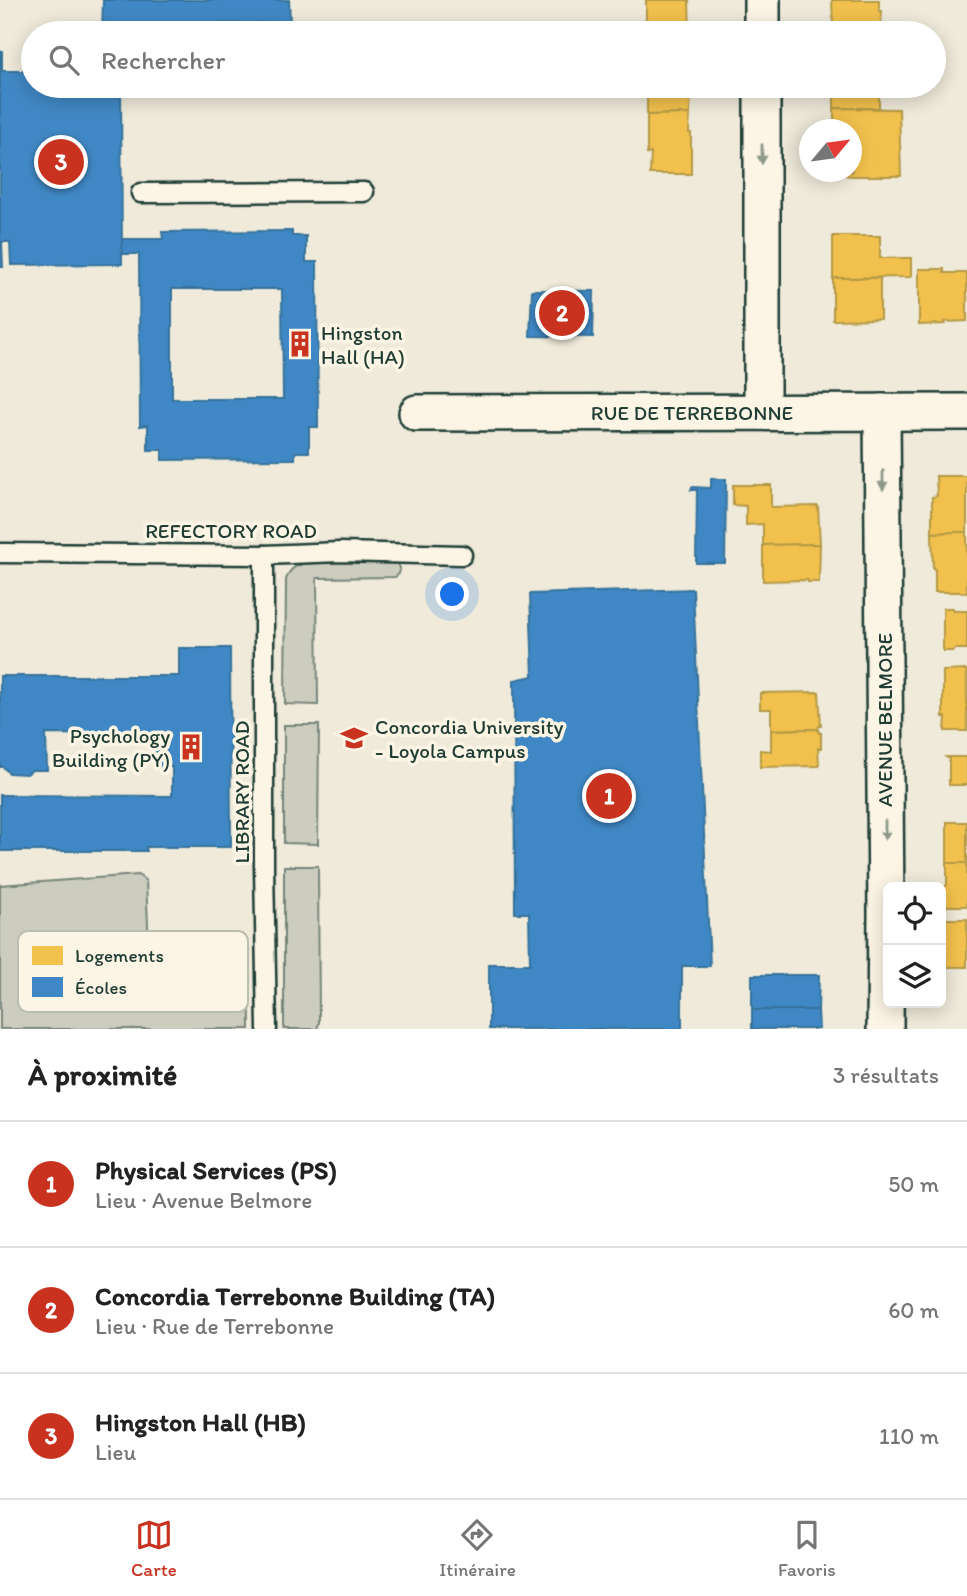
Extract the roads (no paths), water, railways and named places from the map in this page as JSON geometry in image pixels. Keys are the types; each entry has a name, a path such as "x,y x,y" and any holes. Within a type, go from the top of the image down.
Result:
{"street":[{"path":"762,0 762,21"},
{"path":"762,98 762,412"},
{"name":"AVENUE BELMORE","path":"882,412 885,1029"},
{"name":"RUE DE TERREBONNE","path":"417,413 967,412"}],"lane":[{"path":"141,193 364,192"},
{"name":"REFECTORY ROAD","path":"0,553 264,555 340,552 462,555"},
{"name":"LIBRARY ROAD","path":"264,555 267,1029"}],"place":[{"name":"Hingston Hall (HB)","path":"61,162"},
{"name":"Concordia Terrebonne Building (TA)","path":"562,313"},
{"name":"Hingston Hall (HA)","path":"300,344"},
{"name":"Concordia University - Loyola Campus","path":"354,738"},
{"name":"Psychology Building (PY)","path":"191,747"},
{"name":"Physical Services (PS)","path":"609,796"}]}
